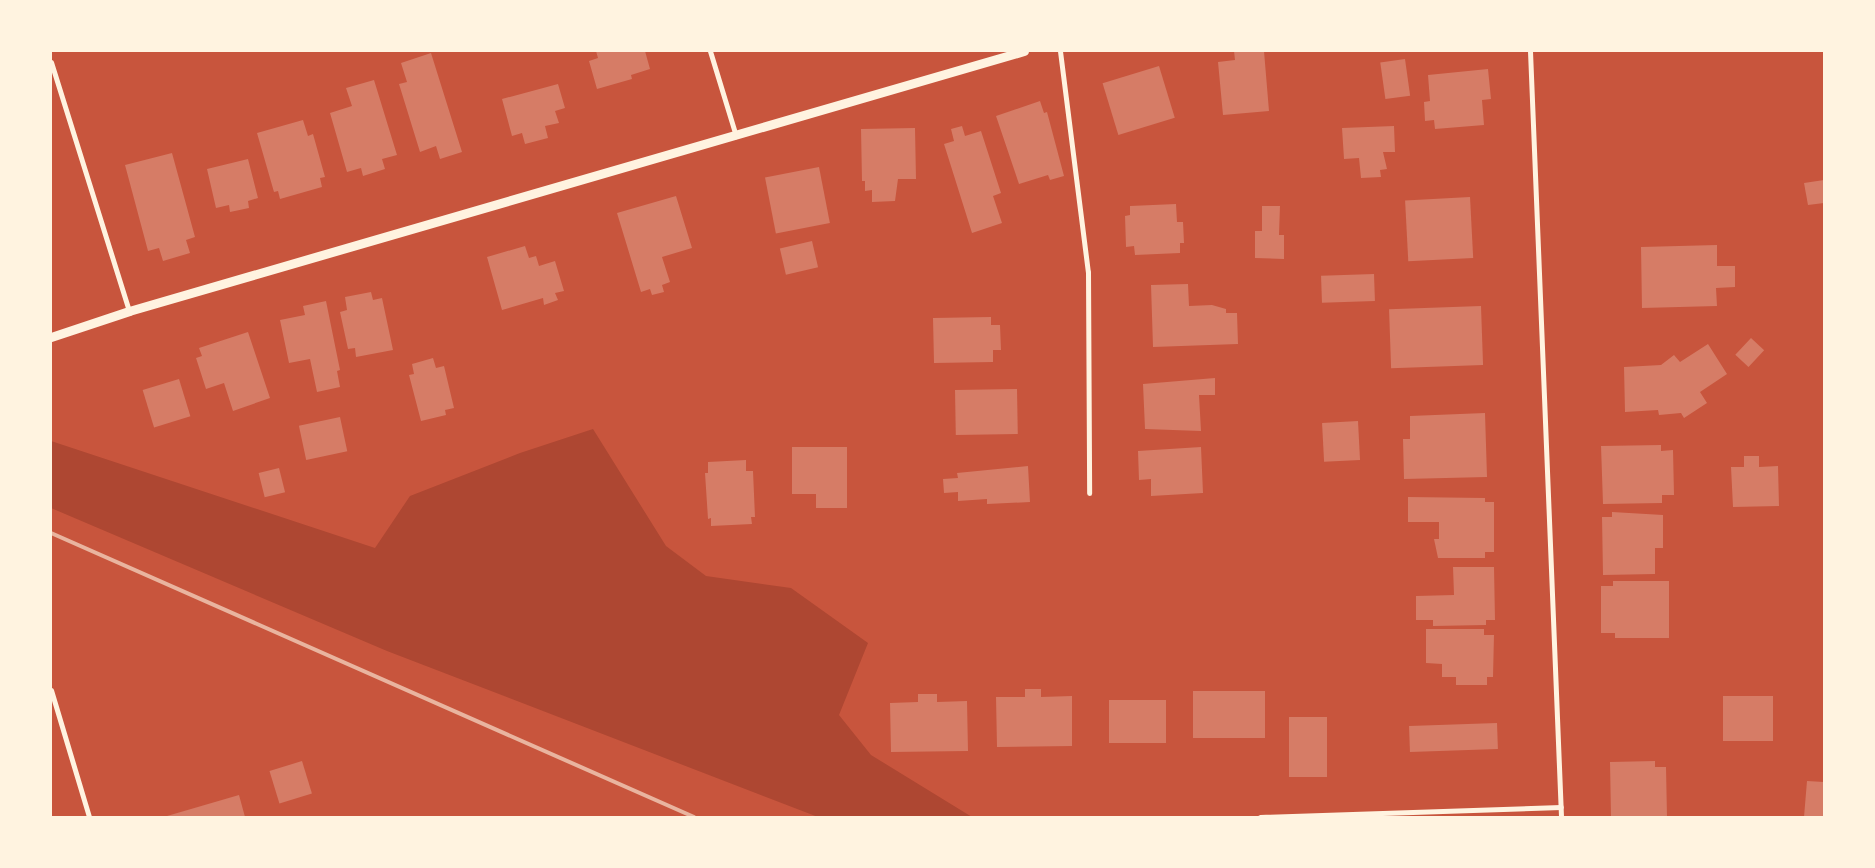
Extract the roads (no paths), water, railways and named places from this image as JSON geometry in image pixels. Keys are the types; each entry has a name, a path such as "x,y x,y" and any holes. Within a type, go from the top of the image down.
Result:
{"street":[{"path":"710,51 736,137"},
{"path":"51,337 129,311 736,137 1024,51"},
{"path":"1060,51 1088,272 1089,493"},
{"path":"1530,51 1561,817"},
{"path":"51,62 129,311"},
{"path":"51,690 89,817"},
{"path":"1260,817 1561,807"}],"railway":[{"path":"51,533 694,817"}]}
